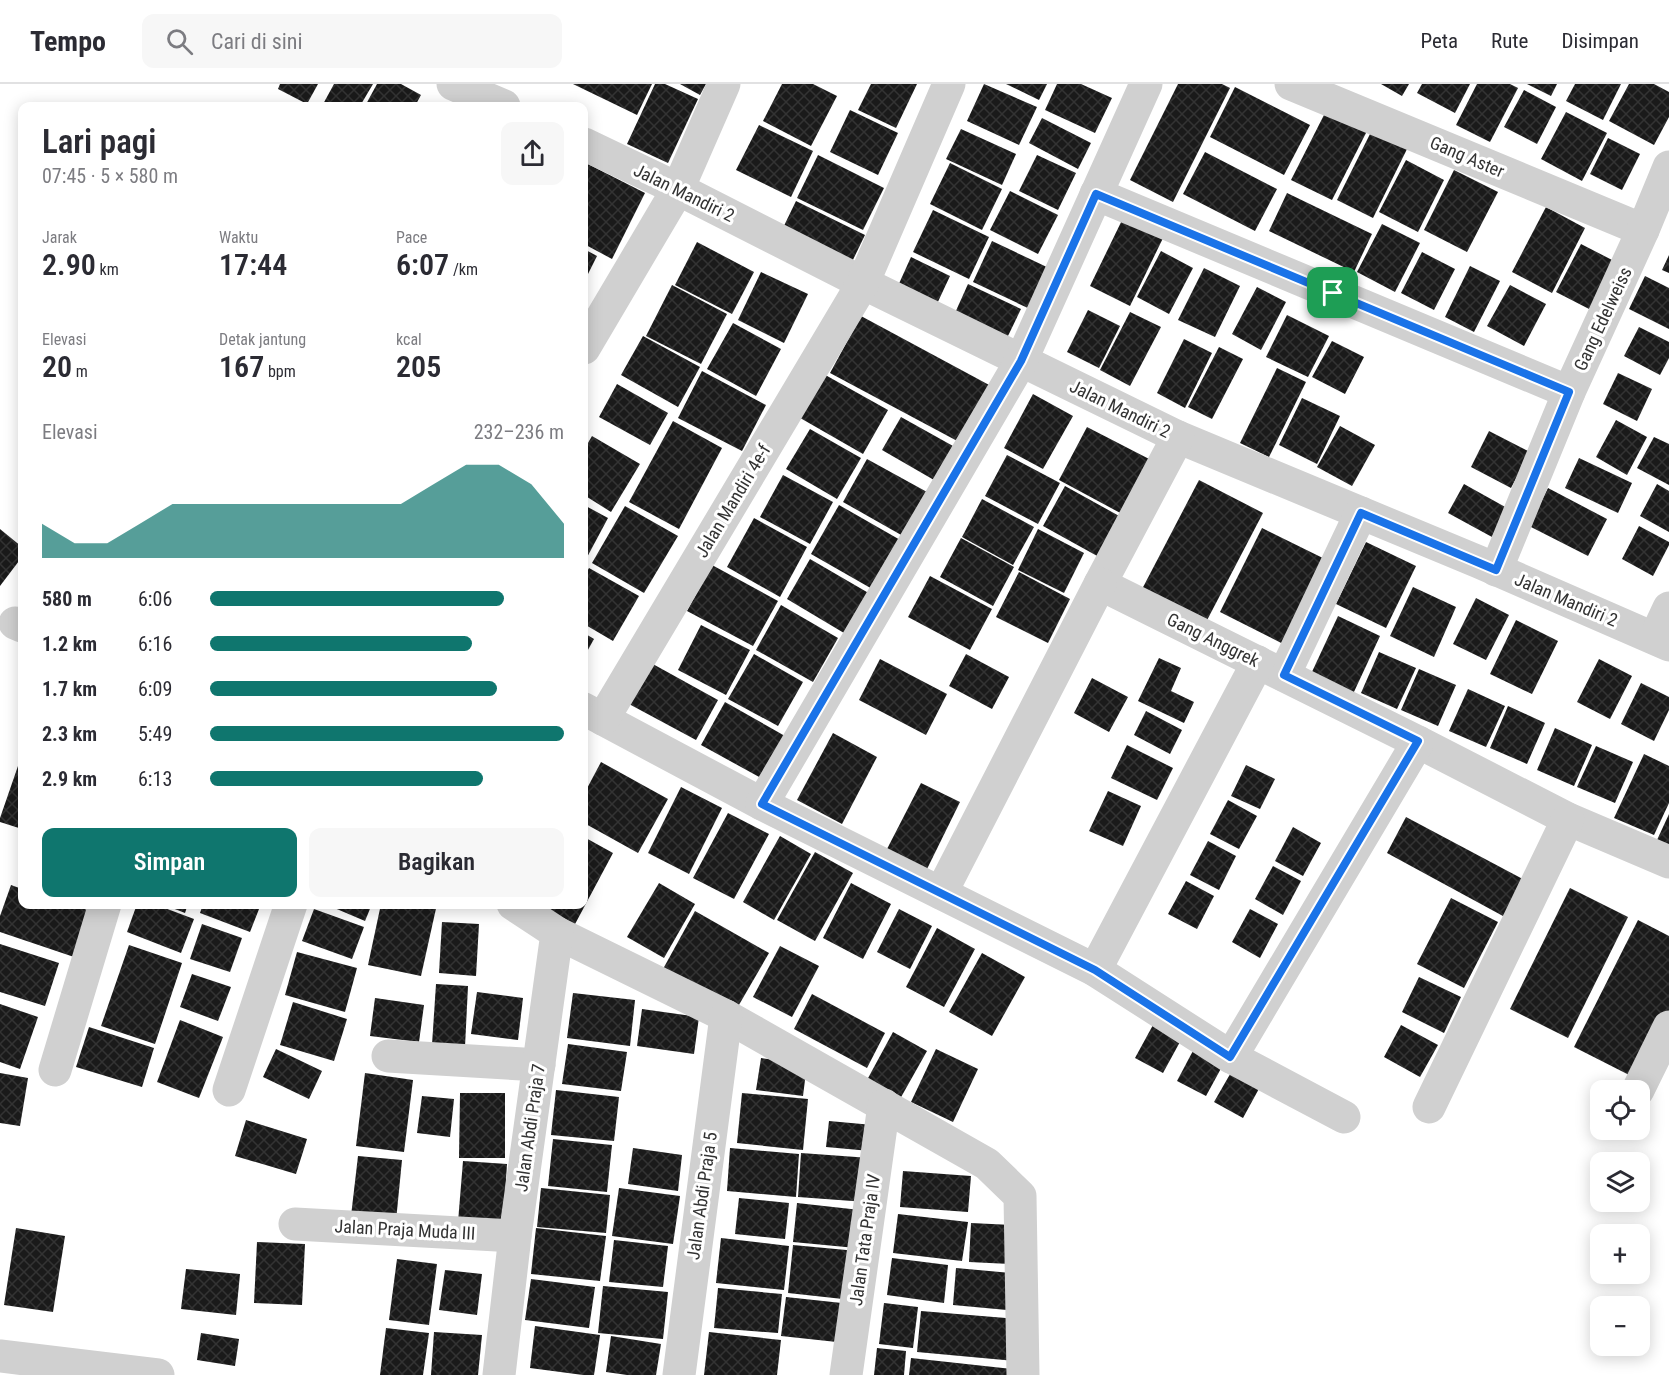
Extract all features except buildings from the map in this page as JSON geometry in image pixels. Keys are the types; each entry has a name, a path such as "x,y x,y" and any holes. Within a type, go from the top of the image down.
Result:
{"street":[{"path":"453,84 489,102"},
{"path":"588,341 678,189 724,84"},
{"name":"Jalan Mandiri 4e-f","path":"593,714 863,283 949,84"},
{"path":"762,804 1021,361 1146,84"},
{"name":"Gang Aster","path":"1291,84 1644,230"},
{"name":"Jalan Mandiri 2","path":"588,146 1178,437 1662,642"},
{"name":"Gang Edelweiss","path":"1496,570 1569,392 1644,230 1669,167"},
{"path":"1096,194 1569,392"},
{"path":"941,893 1178,437"},
{"path":"1095,970 1361,513"},
{"name":"Gang Anggrek","path":"1100,584 1418,741 1568,819 1669,862"},
{"path":"1662,642 1669,608"},
{"path":"593,714 762,804 1095,970 1230,1057 1344,1117"},
{"path":"1230,1057 1418,741"},
{"path":"1429,1107 1568,819"},
{"path":"55,1070 103,909"},
{"path":"229,1090 289,909"},
{"path":"521,909 557,933 726,1016 987,1164 1020,1196 1023,1375"},
{"name":"Jalan Abdi Praja 7","path":"499,1375 515,1236 557,933"},
{"name":"Jalan Abdi Praja 5","path":"679,1375 726,1016"},
{"path":"1643,1080 1669,1027"},
{"path":"388,1056 539,1065"},
{"name":"Jalan Tata Praja IV","path":"846,1375 884,1105"},
{"name":"Jalan Praja Muda III","path":"295,1224 515,1236"},
{"path":"0,1356 158,1375"}],"route":[{"path":"1096,194 1333,293 1569,392 1496,570 1361,513 1284,675 1418,741 1230,1057 1095,970 762,804 1021,361 1096,194"}]}
